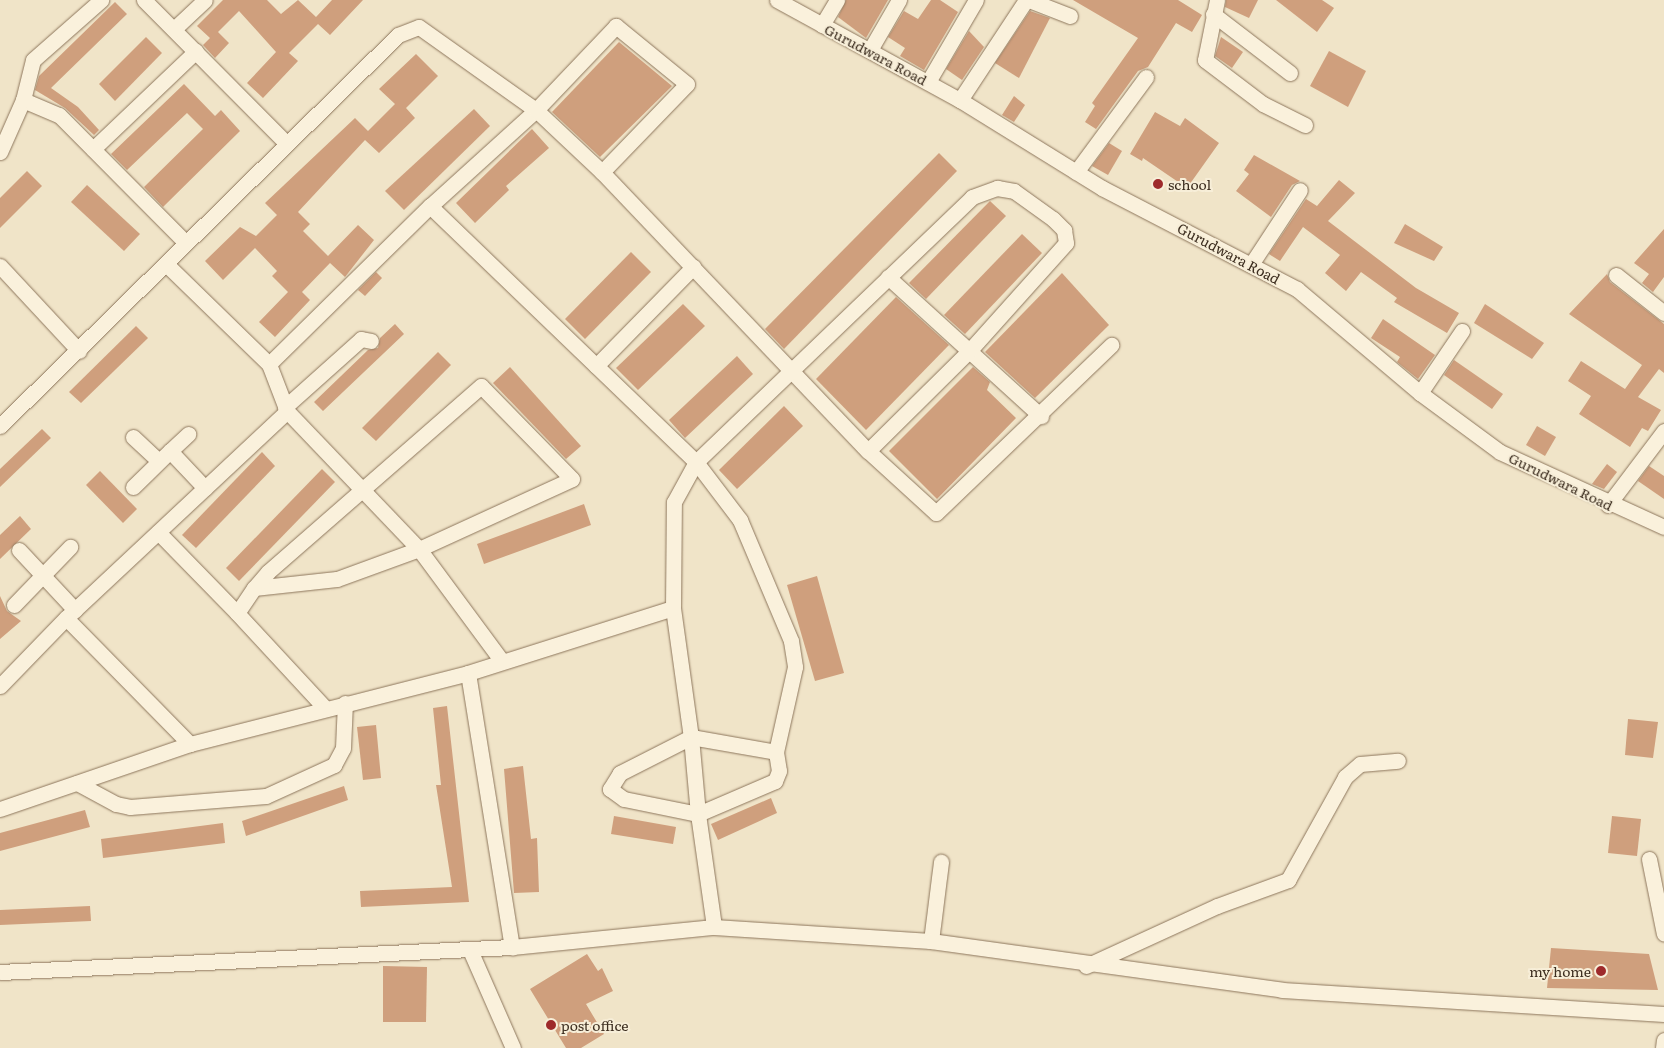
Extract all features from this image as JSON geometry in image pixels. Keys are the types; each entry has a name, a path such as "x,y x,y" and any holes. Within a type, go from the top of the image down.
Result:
{"street":[{"path":"0,152 24,100 25,81 40,49 101,0"},
{"path":"144,0 286,143"},
{"path":"174,29 205,0"},
{"name":"Gurudwara Road","path":"777,0 960,100 1076,172 1252,263 1297,289 1420,393 1500,452 1608,504 1664,527"},
{"path":"822,25 836,0"},
{"path":"870,50 899,0"},
{"path":"928,82 976,0"},
{"path":"960,100 1027,0 1070,16"},
{"path":"1290,73 1215,7 1204,49 1212,69 1278,114 1306,125"},
{"path":"269,364 430,206 536,110 616,26 687,84 602,172"},
{"path":"0,426 79,351 286,143 409,28 419,27 536,110 602,172 868,451 936,513 1041,416 1111,345"},
{"path":"93,149 196,51"},
{"path":"1076,172 1146,77"},
{"path":"24,100 59,115 186,243"},
{"path":"714,926 698,814 691,737 674,608 674,502 696,462 972,197 997,188 1014,192 1053,219 1064,230 1066,243 1059,256 969,352 868,451"},
{"path":"1252,263 1300,190"},
{"path":"430,206 696,462 740,520 791,640 795,666 776,752 779,771 775,781 698,814 624,799 610,789 620,772 691,737 776,752"},
{"path":"166,264 269,364 286,409 360,490 419,550 501,660"},
{"path":"0,266 79,351"},
{"path":"596,366 693,267"},
{"path":"1616,275 1664,312"},
{"path":"888,278 1041,416"},
{"path":"1420,393 1462,332"},
{"path":"0,686 70,614 361,339 371,341"},
{"path":"237,613 254,588 360,490 481,386 572,479 419,550 337,579 254,588"},
{"path":"1608,504 1664,431"},
{"path":"133,487 188,434"},
{"path":"133,437 159,461"},
{"path":"170,451 205,488"},
{"path":"158,532 237,613 325,708"},
{"path":"14,605 70,547"},
{"path":"19,550 43,576 70,614 190,744"},
{"path":"0,809 190,744 468,673 501,660 674,608"},
{"path":"468,673 512,947"},
{"path":"77,783 116,804 130,807 266,796 334,765 343,748 346,703"},
{"path":"1086,966 1217,906 1288,880 1345,777 1360,764 1398,761"},
{"path":"1649,859 1664,934"},
{"path":"931,941 941,862"},
{"path":"0,972 470,950 714,926 931,941 1086,966 1282,990 1664,1014"},
{"path":"470,950 513,1048"},
{"path":"1663,1048 1664,1040"}],"building":[{"path":"223,0 267,0 281,14 298,0 316,17 332,0 363,0 330,35 318,24 289,53 298,61 263,98 247,83 276,52 239,11 218,32 229,43 215,58 203,45 210,38 197,26"},
{"path":"846,0 888,0 866,38 838,17"},
{"path":"931,0 940,0 958,12 924,70 900,56 905,48 888,37 904,11 918,19"},
{"path":"1073,0 1178,0 1202,15 1192,32 1176,23 1148,67 1138,71 1096,129 1085,122 1095,106 1092,103 1138,38"},
{"path":"1226,0 1258,0 1249,18 1225,7"},
{"path":"1276,0 1322,0 1334,8 1317,32"},
{"path":"115,2 127,14 51,88 78,107 99,130 94,135 65,108 35,90 39,76"},
{"path":"1030,11 1050,18 1019,78 995,63"},
{"path":"969,31 984,47 962,80 946,69"},
{"path":"146,37 162,53 115,101 99,84"},
{"path":"1221,37 1243,52 1232,68 1215,56"},
{"path":"619,42 672,86 600,157 552,112"},
{"path":"1329,51 1366,71 1348,107 1310,86"},
{"path":"416,54 438,76 406,108 415,118 379,153 365,140 298,212 310,224 303,231 328,256 358,225 374,240 345,277 330,263 302,292 310,300 275,337 259,322 288,292 272,276 277,271 255,248 223,280 205,261 240,227 256,236 277,215 265,203 355,118 368,131 395,104 379,89"},
{"path":"184,84 215,116 221,110 240,131 163,207 144,187 203,129 187,113 127,170 111,154"},
{"path":"1014,96 1025,105 1014,122 1002,115"},
{"path":"474,109 490,126 404,210 385,191"},
{"path":"1155,112 1180,126 1185,118 1219,143 1187,188 1143,158 1142,161 1130,154"},
{"path":"532,129 549,148 506,186 509,190 475,223 456,203"},
{"path":"1109,143 1122,151 1108,175 1092,166"},
{"path":"939,153 957,171 784,349 765,329"},
{"path":"1254,155 1300,181 1292,185 1271,217 1236,191 1249,174 1244,170"},
{"path":"27,171 42,186 0,228 0,198"},
{"path":"1339,180 1355,193 1328,221 1416,288 1459,313 1447,333 1394,302 1397,298 1361,272 1346,291 1325,273 1340,255 1303,227 1280,261 1269,254 1306,199 1317,206"},
{"path":"87,185 140,234 124,251 71,202"},
{"path":"990,201 1006,216 926,299 909,283"},
{"path":"1405,224 1443,247 1434,261 1394,243"},
{"path":"1664,229 1664,277 1653,292 1642,283 1649,274 1634,263"},
{"path":"1022,234 1042,253 965,334 944,315"},
{"path":"631,252 651,272 585,339 565,319"},
{"path":"376,272 382,278 365,296 358,290"},
{"path":"1062,273 1109,325 1035,398 985,352"},
{"path":"1607,274 1610,282 1664,324 1664,373 1659,369 1638,397 1661,410 1648,431 1642,428 1630,447 1579,414 1591,396 1568,381 1581,361 1625,389 1642,365 1569,314"},
{"path":"896,297 949,345 866,430 816,379"},
{"path":"683,304 705,326 638,390 616,368"},
{"path":"1485,304 1544,343 1532,359 1474,323"},
{"path":"1383,319 1435,355 1418,379 1397,362 1400,357 1371,338"},
{"path":"395,324 404,334 323,411 314,402 368,350 378,348 380,338"},
{"path":"136,326 148,338 81,403 69,392"},
{"path":"438,352 451,365 376,441 362,428"},
{"path":"737,356 753,374 685,438 669,420"},
{"path":"1454,360 1503,394 1492,409 1444,375"},
{"path":"510,367 581,446 566,459 493,383"},
{"path":"973,367 990,382 987,390 1016,418 937,499 889,451"},
{"path":"784,406 803,426 737,489 719,470"},
{"path":"1537,426 1556,437 1545,456 1526,445"},
{"path":"42,429 51,438 0,487 0,469"},
{"path":"262,452 275,466 196,548 182,535"},
{"path":"1607,464 1617,472 1604,489 1592,484"},
{"path":"1649,466 1664,476 1664,499 1638,481"},
{"path":"322,469 335,482 239,581 226,568"},
{"path":"100,471 137,509 123,523 86,485"},
{"path":"584,504 591,525 484,564 477,544"},
{"path":"20,516 31,529 0,559 0,535"},
{"path":"817,576 844,673 815,681 787,585"},
{"path":"0,596 7,611 21,621 0,639"},
{"path":"447,706 469,902 361,907 360,891 452,887 436,785 441,785 433,708"},
{"path":"1628,719 1658,722 1653,758 1625,755"},
{"path":"376,725 381,778 363,780 357,727"},
{"path":"523,766 531,839 537,838 539,892 514,893 504,769"},
{"path":"344,786 348,800 246,836 242,821"},
{"path":"771,798 777,813 718,840 711,824"},
{"path":"85,810 90,827 0,851 0,833"},
{"path":"614,816 676,827 673,844 611,834"},
{"path":"1612,816 1641,819 1637,856 1608,853"},
{"path":"223,823 225,843 103,858 101,839"},
{"path":"90,906 91,921 0,925 0,910"},
{"name":"my home","path":"1551,948 1649,954 1658,990 1547,988"},
{"name":"post office","path":"587,954 598,971 602,968 613,991 586,1004 604,1034 581,1048 566,1048 530,989"},
{"path":"383,966 427,967 426,1022 383,1022"}],"place":[{"name":"school","path":"1158,184"},
{"name":"my home","path":"1601,971"},
{"name":"post office","path":"551,1025"}]}
